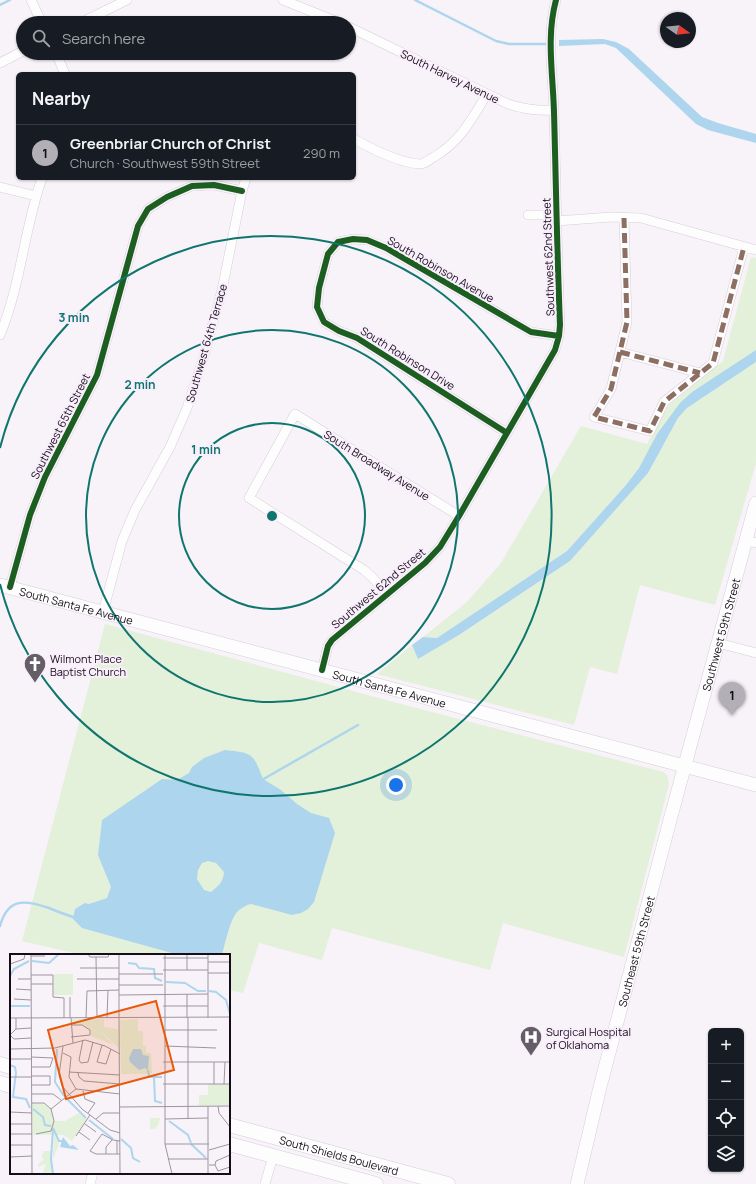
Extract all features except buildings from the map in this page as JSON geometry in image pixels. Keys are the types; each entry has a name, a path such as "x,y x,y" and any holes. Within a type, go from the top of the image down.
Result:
{"main road":[{"name":"Southwest 59th Street","path":"685,766 718,643 751,542 756,503"},
{"name":"South Santa Fe Avenue","path":"5,586 756,785"},
{"name":"Southeast 59th Street","path":"576,1184 685,766"},
{"path":"0,1064 10,1067"},
{"path":"0,1083 10,1086"},
{"name":"South Shields Boulevard","path":"230,1125 448,1184"},
{"name":"South Shields Boulevard","path":"230,1144 376,1184"},
{"path":"334,1173 339,1155"}],"street":[{"path":"31,0 39,16"},
{"path":"94,16 126,0"},
{"path":"283,0 323,16"},
{"name":"Southwest 62nd Street","path":"322,670 328,646 332,640 433,555 447,536 556,350 560,325 554,110 550,34 556,0"},
{"name":"South Harvey Avenue","path":"356,30 508,104 540,111 554,110"},
{"path":"0,63 16,55"},
{"path":"59,60 64,72"},
{"path":"356,140 403,162 422,164 444,151 464,132 487,94"},
{"path":"0,335 13,293 36,196 41,180"},
{"name":"Southwest 64th Terrace","path":"103,612 122,541 135,510 170,447 186,408 204,356 222,290 245,180"},
{"name":"Southwest 65th Street","path":"5,586 45,477 97,375 138,226 148,209 167,197 192,186 214,185 242,191"},
{"path":"0,187 36,196"},
{"path":"528,215 556,218 640,218 756,250"},
{"path":"624,218 627,322 611,389 594,417 650,431 664,402 713,362 744,247"},
{"name":"South Robinson Avenue","path":"324,268 328,254 338,242 352,239 368,240 386,248 531,332 559,336"},
{"name":"South Robinson Drive","path":"324,268 319,288 317,307 324,322 339,331 357,338 507,432"},
{"path":"620,352 700,373"},
{"name":"South Broadway Avenue","path":"387,594 364,570 249,498 295,414 459,516"},
{"path":"718,643 756,653"},
{"path":"265,1184 272,1156"},
{"path":"90,1184 93,1174"}],"green space":[{"path":"751,257 756,258 756,351 692,392 657,434 639,468 626,485 567,551 437,638 423,637 466,603 501,563 581,426 647,444 667,407 723,361"},
{"path":"756,362 756,463 715,605 640,585 617,674 590,667 574,725 377,674 412,645 418,659 459,635 570,561 648,473 678,418 687,408"},
{"path":"105,624 397,703 663,772 667,775 669,784 624,957 503,923 490,970 332,928 322,960 259,943 243,993 230,990 230,954 78,954 22,941"}],"water":[{"path":"603,39 616,42 629,49 702,117 756,134 756,143 708,130 696,124 616,48 605,44 559,46 559,40"},
{"path":"756,350 756,362 687,408 678,418 648,473 570,561 459,635 418,659 412,645 423,637 437,638 567,551 626,485 639,468 657,434 680,403 692,392"},
{"path":"225,750 247,754 254,759 263,779 281,790 297,804 311,813 329,818 335,833 314,902 308,909 301,913 292,915 251,904 247,905 234,916 222,954 175,954 82,928 73,919 75,909 85,903 89,904 107,898 111,887 98,855 102,820 162,779 177,780 189,773 192,767 204,758","holes":["208,861 216,863 224,872 222,881 211,892 204,890 197,879 198,870 202,863"]}],"waterway":[{"path":"0,5 10,0"},
{"path":"415,0 496,41 509,44 546,44"},
{"path":"260,781 358,725"},
{"path":"0,926 3,917 8,910 13,905 18,903 32,903 40,905 76,918"}],"marked path":[{"path":"624,218 627,322 611,389 594,417 650,431 664,402 713,363 744,247"},
{"path":"620,352 700,373"}],"cycle path":[{"path":"322,670 328,646 332,640 425,563 440,547 555,350 560,325 551,56 551,28 556,0"},
{"path":"10,587 30,515 45,477 97,375 138,226 148,209 167,197 192,186 214,185 242,191"},
{"path":"507,433 357,338 339,331 324,322 317,307 319,288 328,254 338,242 353,239 367,240 386,248 531,332 559,336"}],"place":[{"name":"Wilmont Place Baptist Church","path":"35,684"},
{"name":"Greenbriar Church of Christ","path":"732,715"},
{"name":"Surgical Hospital of Oklahoma","path":"531,1056"}]}
